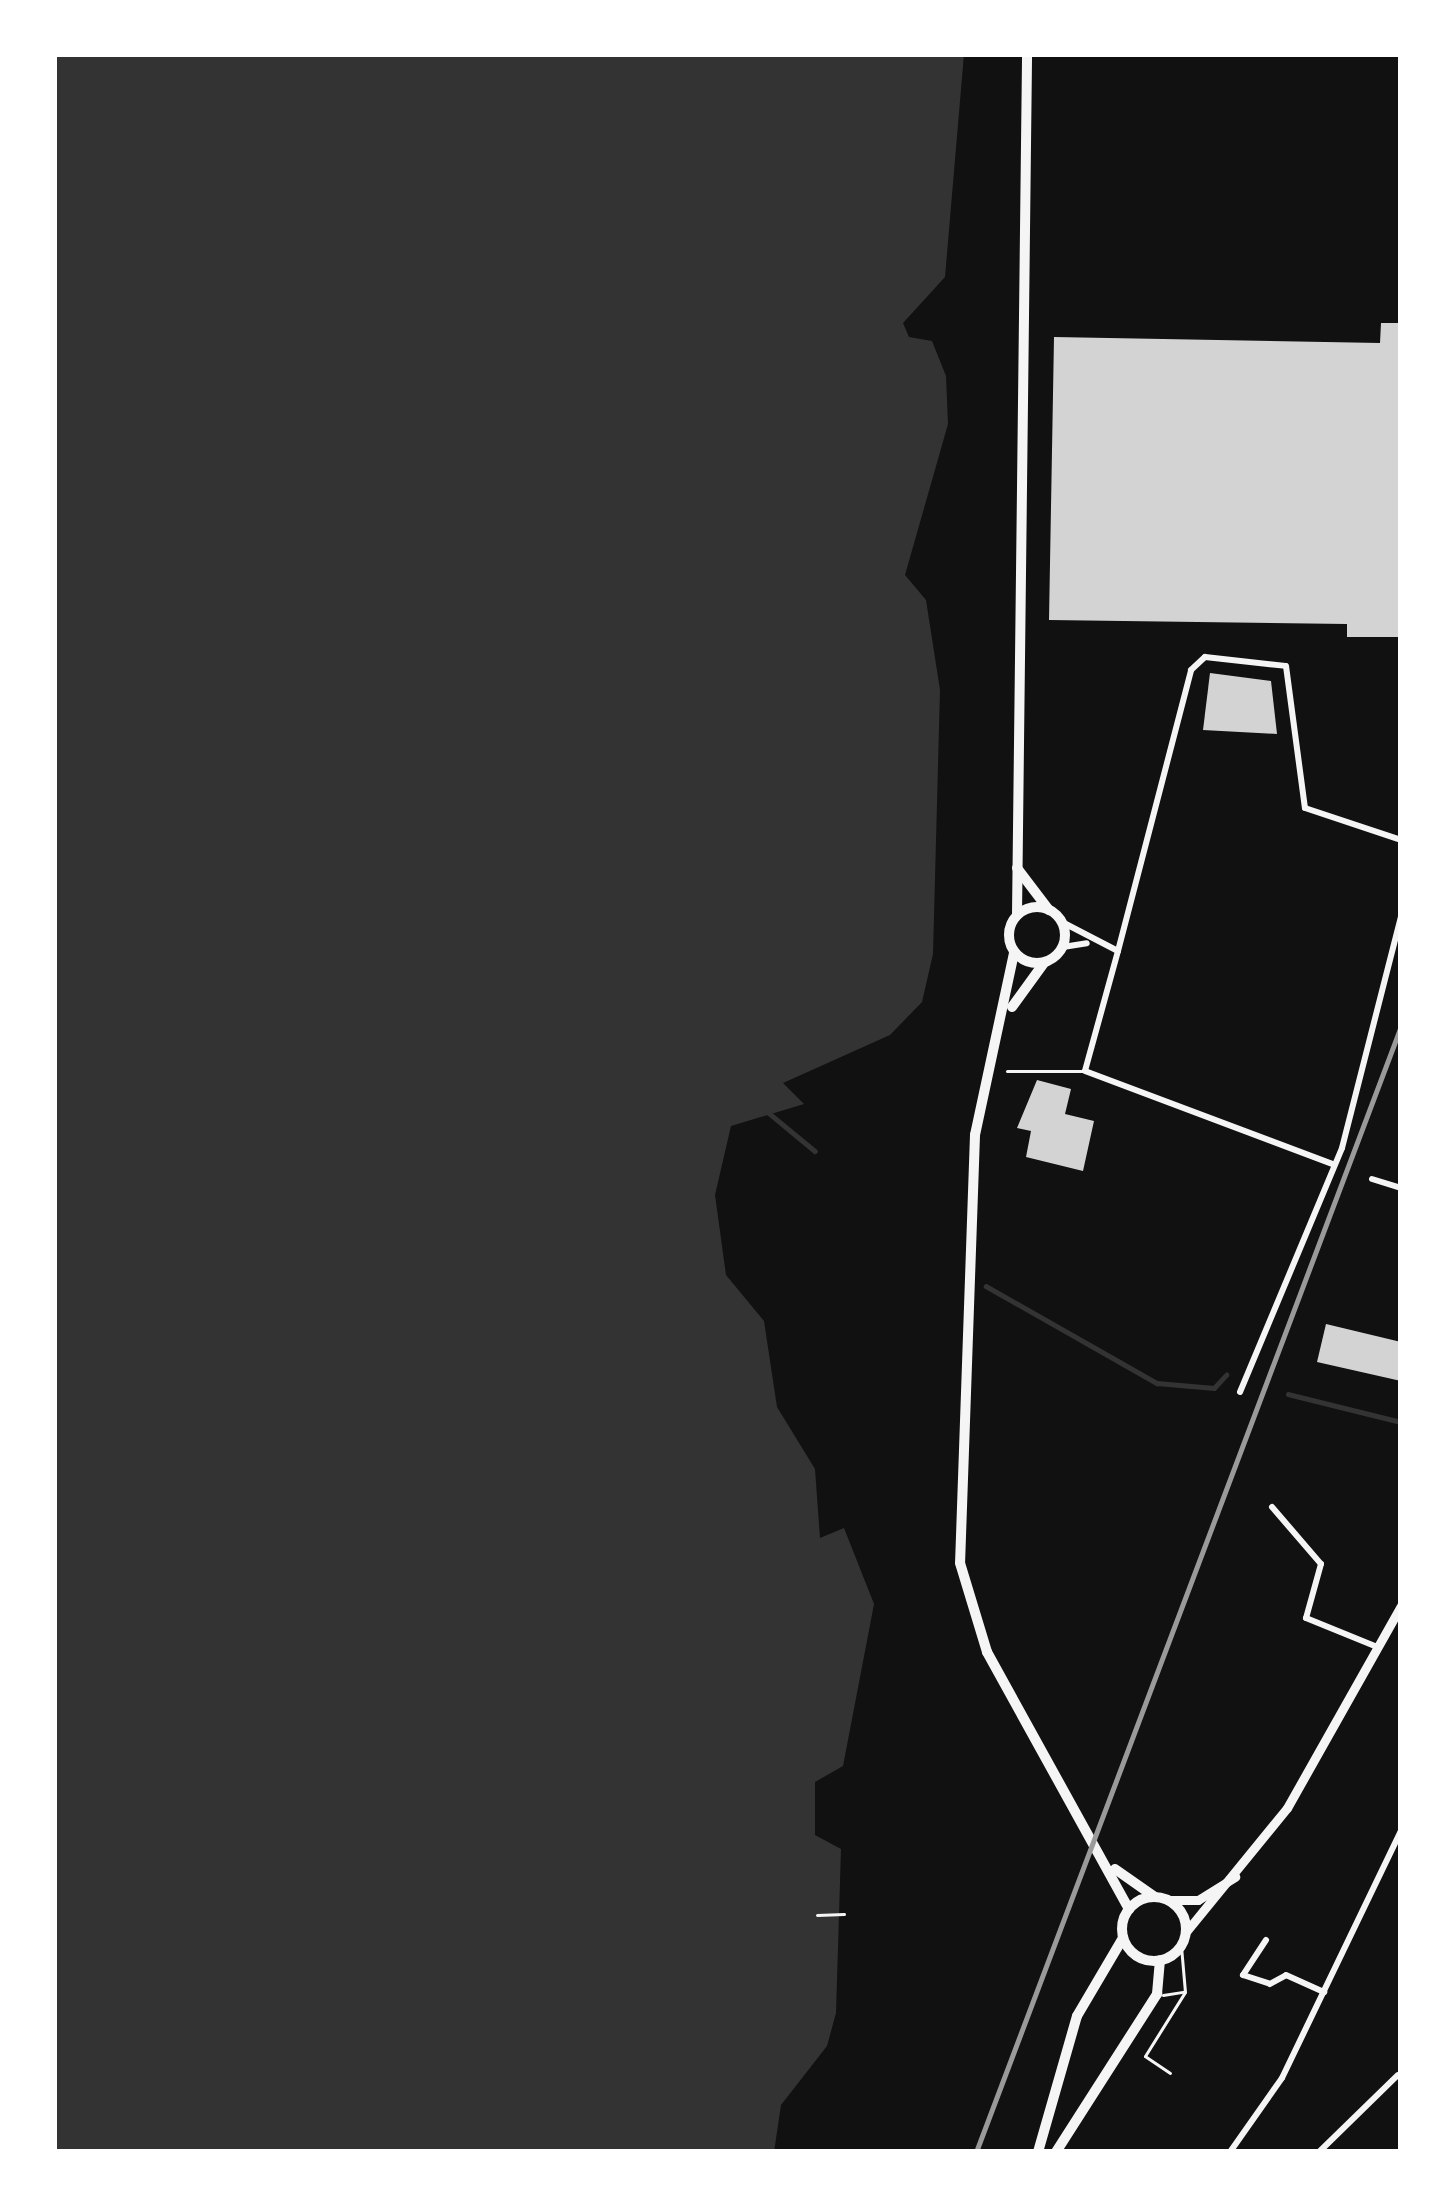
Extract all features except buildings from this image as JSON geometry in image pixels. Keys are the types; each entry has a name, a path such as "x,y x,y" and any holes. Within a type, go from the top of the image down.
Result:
{"main road":[{"path":"1027,54 1017,915 1010,1010 975,1135 960,1563 987,1652 1115,1869 1129,1910 1124,1938 1077,2016 1038,2152"},
{"path":"1010,1010 1044,963 1063,947 1062,922 1015,865"},
{"path":"1017,915 1049,910"},
{"path":"1015,953 1044,963"},
{"path":"1056,2152 1157,1994 1160,1960 1239,1874 1381,1649 1401,1606"},
{"path":"1115,1869 1161,1899 1183,1939"},
{"path":"1129,1910 1161,1899 1198,1900 1239,1874"},
{"path":"1124,1938 1160,1960"},
{"path":"1049,2123 1070,2134"}],"street":[{"path":"1332,1164 1085,1071 1184,726 1196,662 1273,658 1295,685 1305,808 1401,840"},
{"path":"1240,1392 1371,1061 1401,916"},
{"path":"1062,922 1090,942 1118,951"},
{"path":"1063,947 1090,942"},
{"path":"1372,1179 1401,1188"},
{"path":"1273,1507 1321,1564 1306,1618 1381,1649"},
{"path":"1230,2152 1324,1992 1401,1831"},
{"path":"1266,1940 1243,1975 1270,1984 1286,1975 1324,1992"},
{"path":"1319,2152 1398,2075"}],"lane":[{"path":"1007,1071 1085,1071"},
{"path":"1170,2073 1145,2056 1185,1991 1183,1939"},
{"path":"1157,1994 1185,1991"}],"path":[{"path":"818,1915 844,1914"}],"shaded area":[{"path":"54,54 964,54 945,277 903,323 909,337 932,341 946,376 948,424 905,575 926,600 940,690 933,954 922,1002 890,1035 783,1083 804,1104 731,1126 715,1195 726,1275 764,1321 777,1407 815,1469 820,1538 844,1528 874,1604 843,1766 815,1782 815,1835 841,1849 836,2013 827,2046 781,2105 774,2152 54,2152"}],"waterway":[{"path":"764,1109 815,1151"},
{"path":"986,1286 1157,1383 1214,1388 1226,1375"},
{"path":"1288,1394 1401,1422"}],"railway":[{"path":"976,2152 1401,1026"}]}
